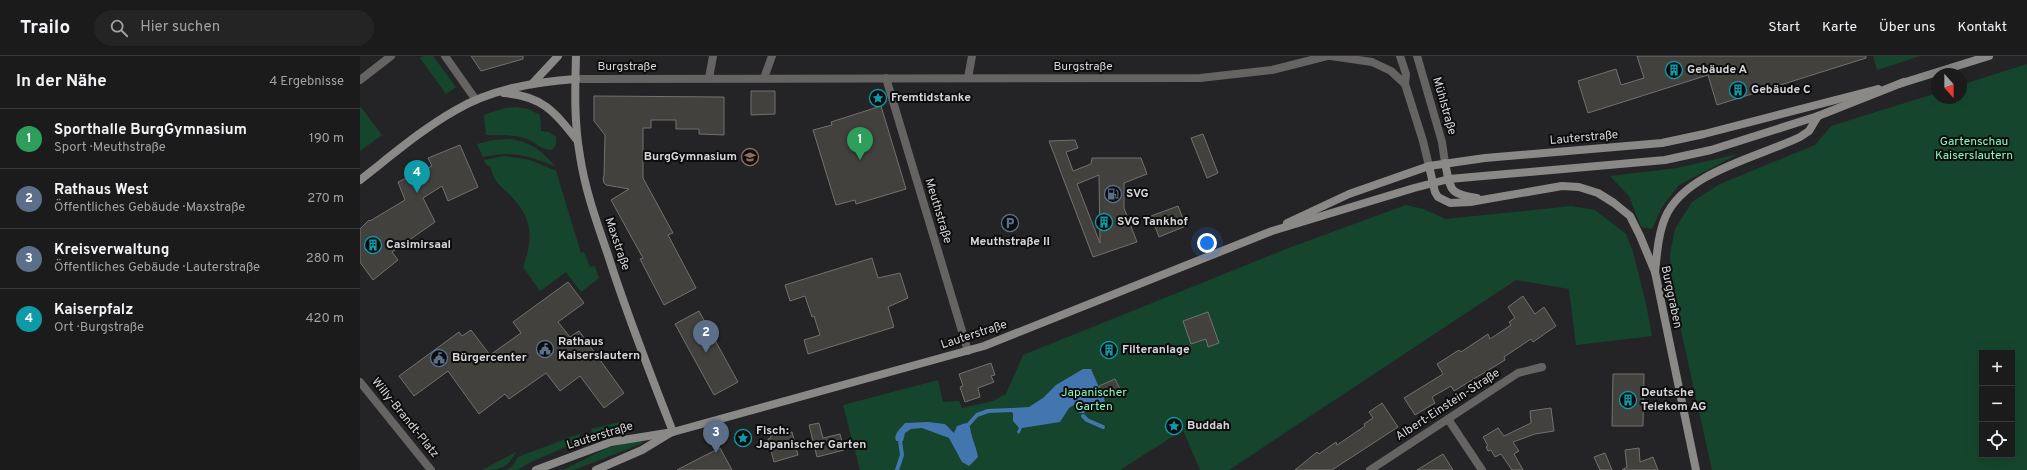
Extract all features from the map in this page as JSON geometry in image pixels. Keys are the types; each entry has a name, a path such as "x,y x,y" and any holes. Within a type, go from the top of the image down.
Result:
{"main road":[{"path":"532,84 558,56"},
{"name":"Maxstraße","path":"576,56 575,107 577,140 583,176 594,214 628,314 672,432"},
{"name":"Lauterstraße","path":"536,470 611,442 672,432 968,351 1031,328 1272,231 1327,203 1429,166 1445,163 1662,143 1704,134 1904,82 1989,56"},
{"name":"Burgstraße","path":"360,180 437,121 476,100 495,93 532,84 576,79"},
{"name":"Lauterstraße","path":"1272,231 1449,179 1665,160 1710,150 1818,116 1904,82"},
{"path":"495,93 521,95 547,106 577,140"},
{"path":"1655,272 1658,244 1665,217 1682,194 1711,172 1800,137 1808,131 1818,116"},
{"path":"1445,163 1449,179"},
{"name":"Burggraben","path":"1429,166 1438,197 1450,203 1562,186 1579,187 1614,202 1630,216 1655,272 1696,470"},
{"name":"Burggraben","path":"1449,179 1455,193 1460,196 1482,199"},
{"name":"Lauterstraße","path":"596,470 642,450 672,432"}],"street":[{"path":"360,80 391,56"},
{"path":"445,56 476,100"},
{"path":"709,78 713,56"},
{"path":"764,78 772,56"},
{"path":"968,78 972,56"},
{"name":"Burgstraße","path":"576,79 1204,78 1272,70 1327,56"},
{"path":"1331,56 1372,62 1391,71 1405,84"},
{"path":"1400,56 1406,74 1405,84 1423,141 1429,166"},
{"name":"Mühlstraße","path":"1417,56 1442,142 1445,163"},
{"name":"Meuthstraße","path":"886,78 968,351"},
{"name":"Albert-Einstein-Straße","path":"1370,470 1518,373 1542,366"},
{"name":"Willy-Brandt-Platz","path":"360,382 431,470"},
{"path":"1448,419 1482,470"}],"green space":[{"path":"423,56 433,56 456,87 446,94 420,58"},
{"path":"1873,56 1920,56 1877,70"},
{"name":"Gartenschau Kaiserslautern","path":"2027,64 2027,470 1712,470 1671,285 1670,254 1675,229 1692,202 1720,184 1815,145 1831,126 1931,95 1931,104 1967,104 1967,83"},
{"path":"360,106 382,135 360,151"},
{"path":"516,107 528,109 540,115 541,131 549,132 556,137 556,144 553,149 550,150 543,148 527,139 517,136 486,135 484,115 505,108"},
{"path":"511,139 524,142 536,148 555,166 536,159 512,154 483,157 477,144 493,140"},
{"path":"1738,154 1679,185 1662,207 1652,229 1641,227 1629,196 1610,176 1677,168"},
{"path":"504,156 530,160 556,171 581,253 584,252 590,267 595,266 599,278 581,292 566,272 540,291 523,267 530,239 528,222 520,206 496,181 490,166 486,165 484,160"},
{"name":"Japanischer Garten","path":"1406,205 1423,209 1446,219 1571,206 1595,210 1626,234 1633,252 1646,304 1652,336 1576,345 1569,289 1516,280 1229,470 1200,470 1183,430 1120,470 860,470 843,405 938,380 943,402 959,401 962,408 993,401 1006,394 1023,355 1286,249"},
{"path":"619,422 622,427 593,437 591,429"},
{"path":"579,434 582,440 533,461 517,470 506,470 512,467 518,457"},
{"path":"641,439 643,443 574,470 563,470 607,448"},
{"path":"516,452 513,458 506,465 494,470 482,470"}],"water":[{"path":"1083,369 1091,369 1105,401 1084,413 1079,413 1078,408 1074,405 1069,408 1060,422 1022,428 1019,434 1017,432 1019,428 1013,421 1013,413 1011,412 1012,408 1029,407 1043,398 1056,385"},
{"path":"928,422 945,424 954,433 957,426 966,423 970,427 978,457 969,466 962,462 949,438 922,428 911,429 905,433 903,441 896,441 896,434 905,423"}],"building":[{"path":"471,56 523,56 523,59 481,71"},
{"path":"1637,56 1866,56 1866,58 1717,105 1708,75 1588,113 1578,81 1616,69 1621,85 1644,78"},
{"path":"751,91 775,91 775,114 751,115"},
{"path":"594,96 724,97 724,135 699,134 699,129 676,129 676,120 651,120 651,128 643,128 643,178 673,233 668,235 696,288 664,305 640,259 643,258 611,200 629,189 606,185 604,183 605,135 594,121"},
{"path":"881,106 906,189 856,204 855,200 836,205 813,130 832,125 831,122"},
{"path":"1203,134 1218,173 1207,178 1191,138"},
{"path":"1075,140 1078,148 1066,152 1073,171 1091,164 1092,158 1141,158 1147,174 1124,183 1124,208 1137,242 1093,257 1049,141","holes":["1099,175 1100,243 1077,184"]},
{"path":"460,145 478,187 448,201 442,186 423,198 435,222 392,252 398,260 373,280 360,262 360,229 369,220 370,221 405,200 398,182 432,166 428,158"},
{"path":"1178,206 1186,226 1159,237 1151,216"},
{"path":"872,258 878,278 900,273 908,298 888,307 894,327 808,354 804,340 820,335 814,316 812,317 805,296 790,301 785,285"},
{"name":"Rathaus Kaiserslautern","path":"568,282 584,303 558,322 570,337 579,331 624,393 604,408 580,376 560,391 546,373 509,399 505,394 479,414 448,371 414,396 399,376 459,332 462,336 471,330 490,355 521,333 513,322"},
{"path":"1523,296 1535,314 1544,307 1556,326 1533,342 1531,339 1504,357 1505,360 1454,391 1451,386 1432,397 1435,403 1415,415 1404,398 1443,374 1437,364 1459,350 1461,352 1488,334 1490,339 1511,325 1509,322 1515,318 1508,307"},
{"path":"699,311 738,382 714,395 675,324"},
{"path":"1208,312 1219,343 1208,347 1206,339 1191,344 1183,321"},
{"path":"991,363 995,375 991,376 994,382 978,388 980,397 965,402 960,387 963,386 959,374"},
{"name":"Deutsche Telekom AG","path":"1613,374 1644,374 1643,426 1612,426"},
{"path":"1115,379 1120,389 1104,396 1099,386"},
{"path":"1382,403 1398,427 1332,470 1295,470 1317,452 1319,454 1336,442 1337,445 1365,426 1364,424 1373,418 1369,412"},
{"path":"1551,408 1554,431 1535,434 1513,442 1519,451 1514,454 1523,470 1512,470 1501,454 1495,457 1491,450 1488,451 1486,447 1488,446 1483,437 1498,428 1504,436 1531,423 1530,411"},
{"path":"819,423 823,438 840,434 844,450 817,457 809,425"},
{"path":"779,431 780,436 792,432 798,455 774,462 768,439 771,438 770,433"},
{"path":"720,448 732,470 677,470 698,459"},
{"path":"1639,448 1640,462 1653,457 1658,470 1622,470 1627,467 1625,450"},
{"path":"1605,453 1612,470 1600,470 1594,457"},
{"path":"1443,454 1453,470 1417,470"}],"waterway":[{"path":"968,425 977,415 988,411 1011,410"},
{"path":"1083,416 1087,420 1103,427"},
{"path":"897,470 902,455 900,440"}],"place":[{"name":"Gebäude A","path":"1674,70"},
{"name":"Gebäude C","path":"1738,90"},
{"name":"Fremtidstanke","path":"878,98"},
{"name":"BurgGymnasium","path":"750,157"},
{"name":"Sporthalle BurgGymnasium","path":"860,160"},
{"name":"Kaiserpfalz","path":"417,193"},
{"name":"SVG","path":"1113,194"},
{"name":"SVG Tankhof","path":"1104,222"},
{"name":"Meuthstraße II","path":"1010,223"},
{"name":"Casimirsaal","path":"373,245"},
{"name":"Rathaus Kaiserslautern","path":"545,349"},
{"name":"Filteranlage","path":"1109,350"},
{"name":"Rathaus West","path":"706,353"},
{"name":"Bürgercenter","path":"439,358"},
{"name":"Deutsche Telekom AG","path":"1628,400"},
{"name":"Buddah","path":"1174,426"},
{"name":"Fisch: Japanischer Garten","path":"743,438"},
{"name":"Kreisverwaltung","path":"716,453"}]}
